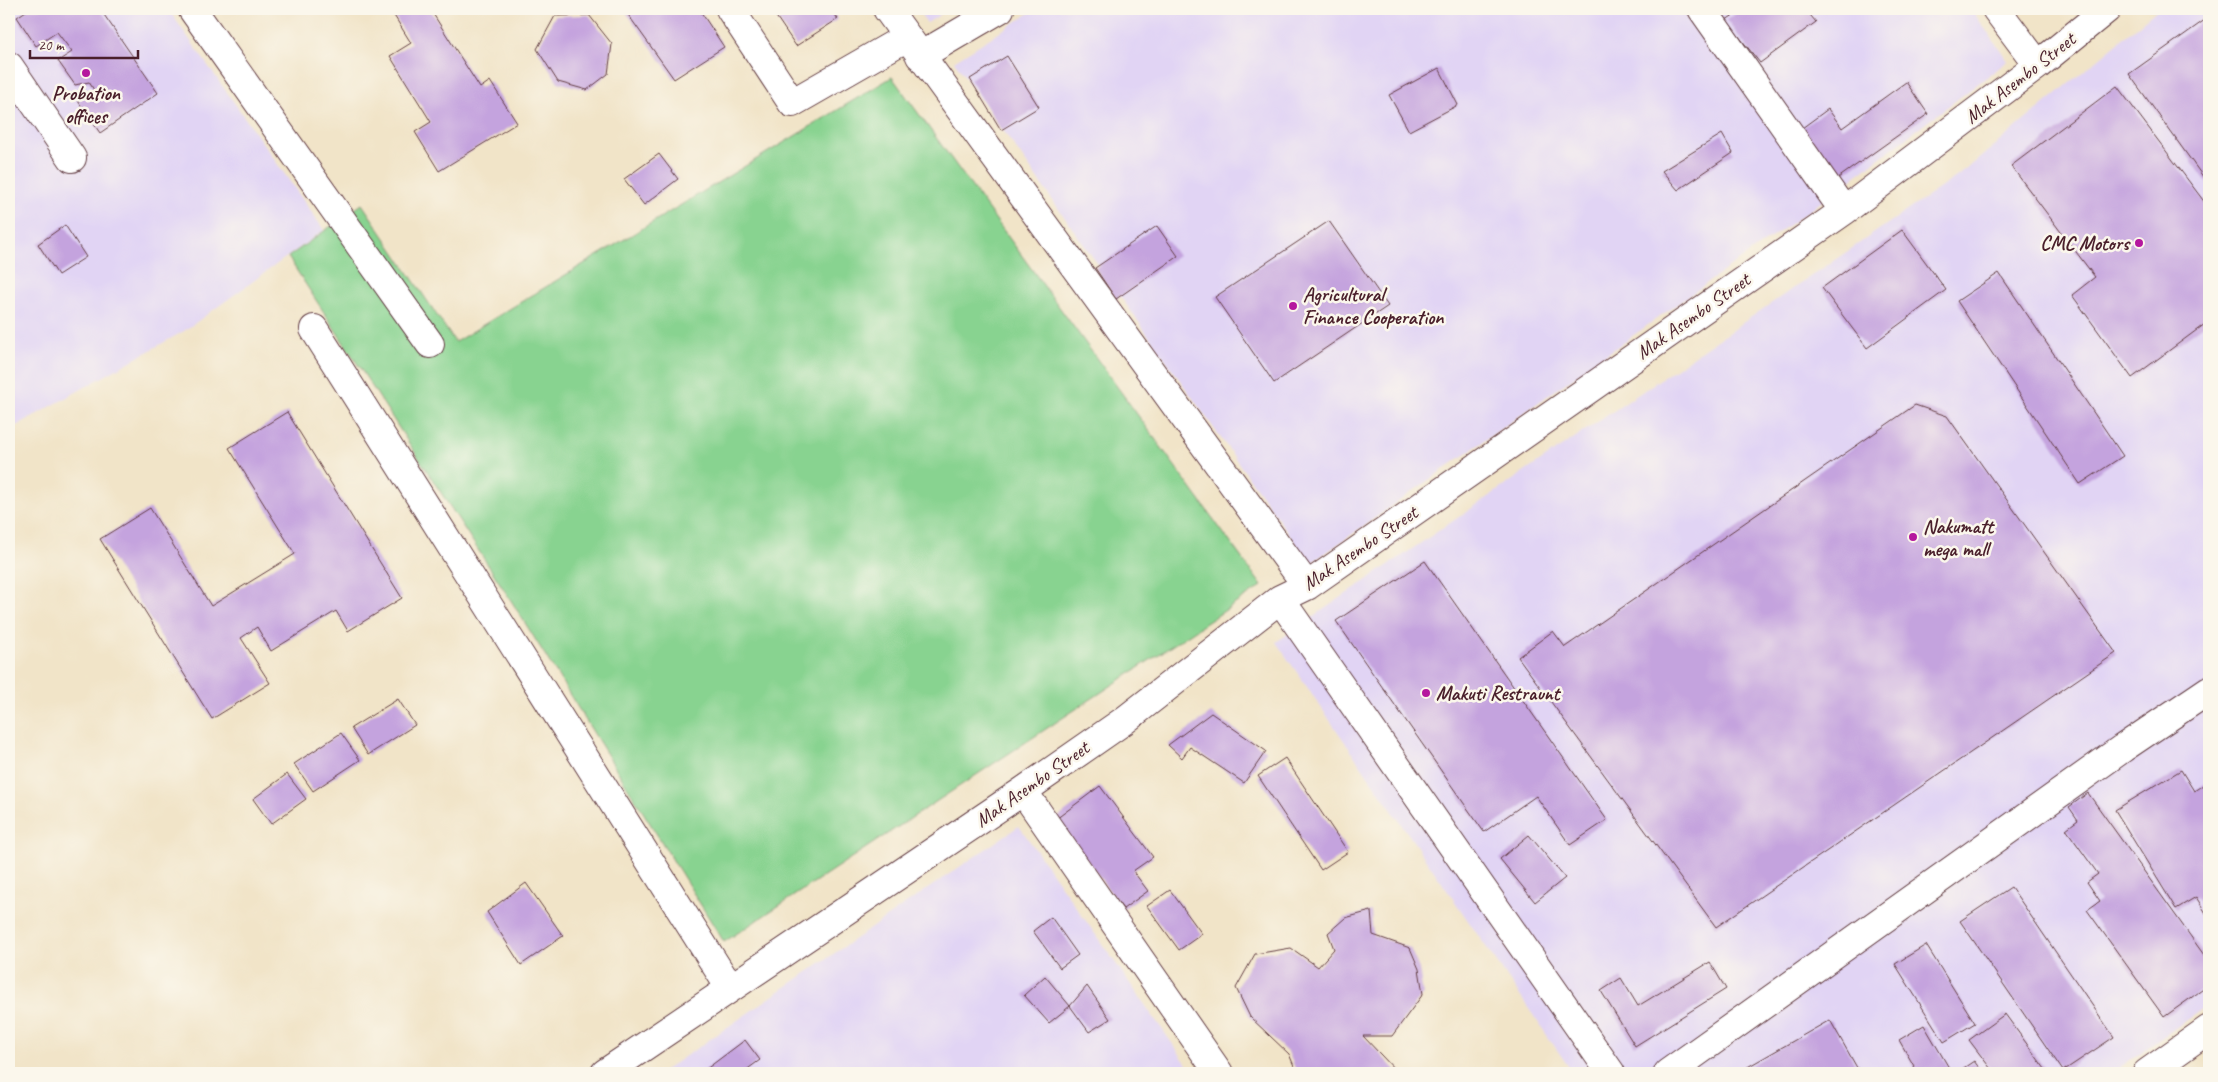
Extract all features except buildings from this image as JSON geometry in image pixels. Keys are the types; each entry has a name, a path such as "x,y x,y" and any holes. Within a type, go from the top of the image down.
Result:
{"street":[{"path":"192,9 430,344"},
{"path":"730,9 792,103 914,46 1000,9"},
{"path":"887,9 1307,586"},
{"path":"1702,9 1844,210"},
{"path":"1996,9 2038,65"},
{"name":"Mak Asembo Street","path":"605,1073 1125,720 1280,599 1307,586 1844,210 2038,65 2106,9"},
{"path":"9,66 72,158"},
{"path":"314,329 730,988"},
{"path":"1280,599 1608,1072"},
{"path":"1668,1073 2123,748 2209,690"},
{"path":"1023,791 1219,1073"},
{"path":"2147,1073 2209,1029"}],"shaded area":[{"path":"9,9 168,9 324,230 184,331 9,430"},
{"path":"917,9 949,9 927,23"},
{"path":"1036,9 1971,9 2008,61 1813,208 1310,564 954,61"},
{"path":"2158,9 2209,9 2209,1004 2112,1073 1573,1073 1276,642 1962,173"},
{"path":"1019,826 1193,1073 661,1073"}],"green space":[{"path":"892,77 1262,586 724,942 512,602 288,257 362,204 455,342"}],"place":[{"name":"Probation offices","path":"86,73"},
{"name":"CMC Motors","path":"2139,243"},
{"name":"Agricultural Finance Cooperation","path":"1293,306"},
{"name":"Nakumatt mega mall","path":"1913,537"},
{"name":"Makuti Restraunt","path":"1426,693"}]}
